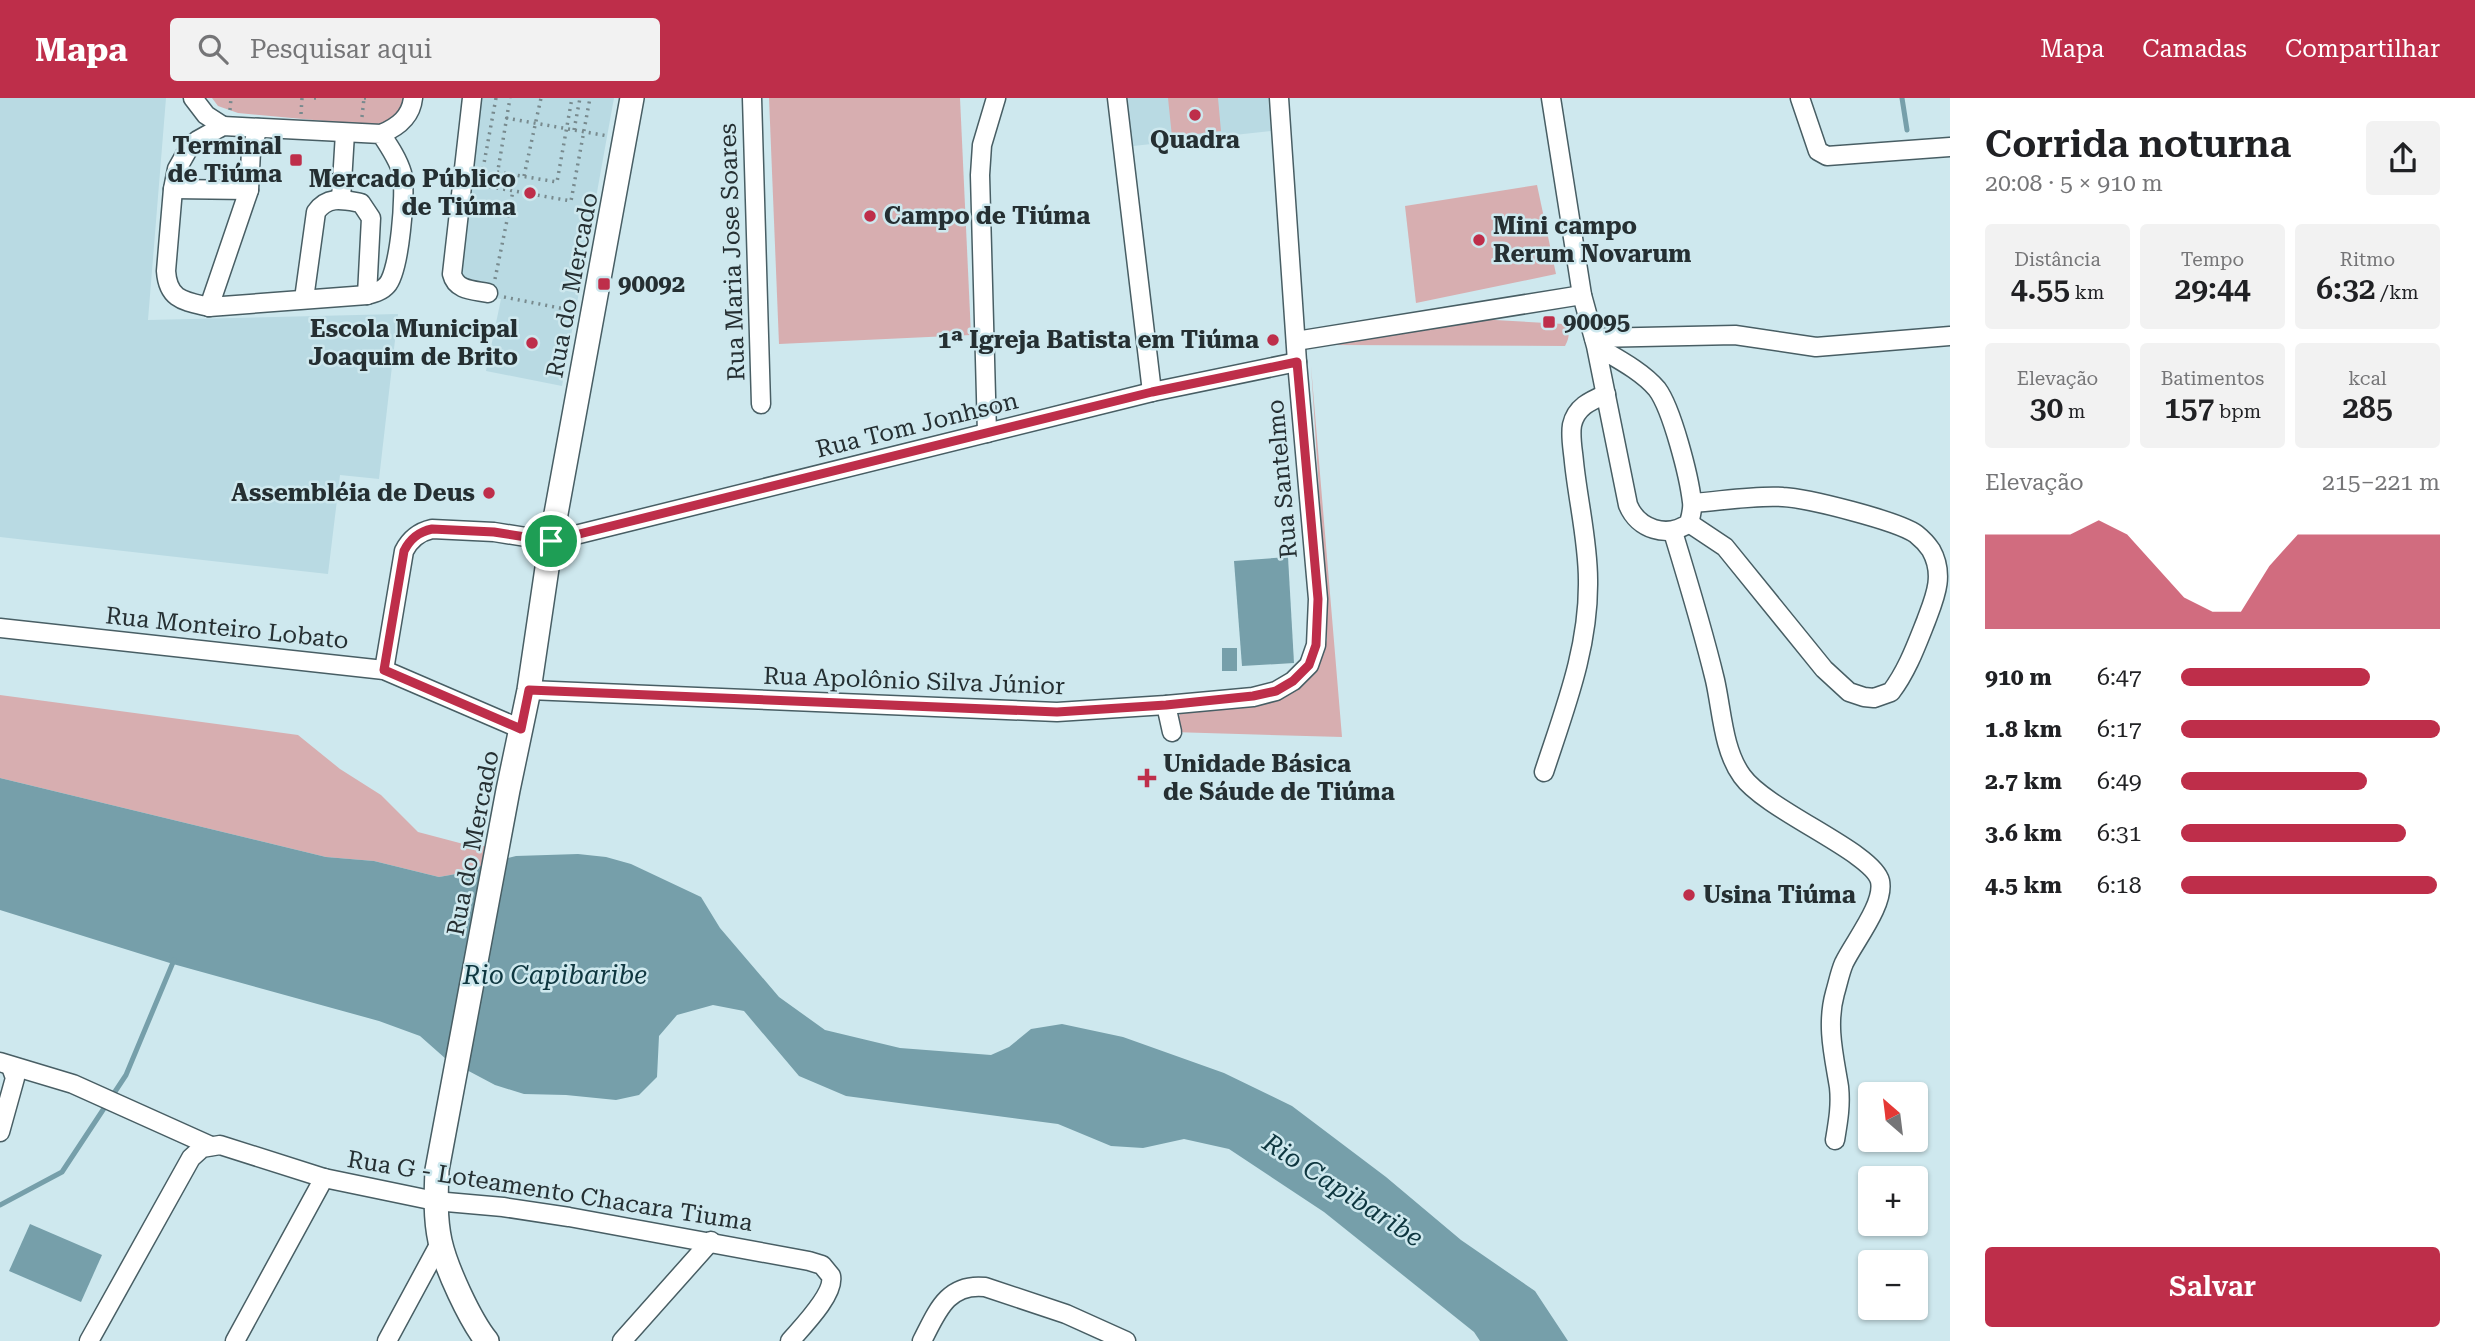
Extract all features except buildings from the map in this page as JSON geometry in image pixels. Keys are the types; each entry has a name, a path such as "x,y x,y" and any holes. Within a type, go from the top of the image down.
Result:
{"main road":[{"name":"Rua do Mercado","path":"487,1341 462,1298 440,1243 435,1201 437,1170 529,690 551,541 632,98"}],"street":[{"path":"193,98 206,115 258,128 353,129 382,134 403,121 412,105 412,98"},
{"path":"472,98 452,274 455,283 460,287 490,294"},
{"name":"Rua Maria Jose Soares","path":"752,98 761,404"},
{"path":"987,433 980,175 984,136 996,98"},
{"path":"1117,98 1152,392"},
{"name":"Rua Santelmo","path":"1279,98 1297,362 1318,599 1316,645 1309,665 1293,681"},
{"path":"1552,98 1582,295 1595,342 1632,514 1646,527 1681,527 1725,547 1824,669 1849,691 1874,698 1891,692 1913,655 1939,589 1938,573 1926,543 1915,533 1898,526 1782,496 1693,503"},
{"path":"1800,98 1818,151 1827,156 1950,147"},
{"path":"226,118 190,146 177,169 173,189 167,282 177,297 209,307 367,295 389,283 400,240 402,176 382,134"},
{"path":"209,307 249,190 251,151 258,128"},
{"path":"341,199 353,129"},
{"path":"173,189 249,190"},
{"path":"304,299 316,212 323,204 341,199 361,204 371,218 367,295"},
{"path":"1296,341 1582,295"},
{"path":"1595,342 1735,335 1816,346 1950,335"},
{"path":"1595,342 1655,387 1673,422 1693,503 1681,527 1732,760 1743,778 1759,793 1788,814 1857,854 1874,869 1879,878 1880,886 1874,906 1844,963 1833,997 1830,1039 1839,1088 1840,1112 1835,1140"},
{"name":"Rua Tom Jonhson","path":"551,541 1152,392 1297,362"},
{"path":"1544,772 1580,663 1587,615 1588,577 1571,433 1581,407 1606,394"},
{"path":"384,670 404,551 408,543 422,531 432,529 494,532 551,541"},
{"name":"Rua Monteiro Lobato","path":"0,628 384,670 521,729"},
{"name":"Rua Apolônio Silva Júnior","path":"529,690 1057,712 1253,696 1276,691 1293,681"},
{"path":"1166,705 1172,732"},
{"path":"0,1132 15,1078 6,1064"},
{"name":"Rua G - Loteamento Chacara Tiuma","path":"6,1064 73,1084 211,1146 232,1148 324,1178 435,1201 529,1211 711,1241 822,1265 828,1270 832,1281 822,1302 790,1341"},
{"path":"89,1341 191,1157 195,1152 211,1146"},
{"path":"235,1341 324,1178"},
{"path":"622,1341 711,1241"},
{"path":"387,1341 440,1243"},
{"path":"922,1341 938,1312 956,1291 974,1286 985,1287 1043,1306 1089,1333 1126,1341"}],"path":[{"path":"226,118 231,98"},
{"path":"314,98 321,98"},
{"path":"353,129 364,98 371,98"},
{"path":"496,98 480,185 571,201 590,98"},
{"path":"495,188 510,98"},
{"path":"524,176 541,98"},
{"path":"497,172 557,182 572,98"},
{"path":"575,130 580,98"},
{"path":"506,118 626,139"},
{"path":"513,191 490,294 593,314"}],"shaded area":[{"path":"0,98 166,98 148,320 398,314 379,479 340,475 328,574 0,537"},
{"path":"212,98 407,98 392,118 368,125 238,113 218,106"},
{"name":"Mercado Público de Tiúma","path":"478,98 614,98 562,386 486,371 501,299 448,288"},
{"name":"Campo de Tiúma","path":"769,98 960,98 971,335 779,344"},
{"path":"1119,98 1268,98 1271,131 1124,147"},
{"name":"Quadra","path":"1168,98 1218,98 1221,131 1172,137"},
{"name":"Mini campo Rerum Novarum","path":"1537,185 1556,274 1416,303 1405,206"},
{"path":"1477,319 1564,324 1568,337 1565,346 1329,345"},
{"path":"1311,366 1342,737 1172,732 1180,714 1192,708 1314,672 1327,640"},
{"path":"0,695 298,735 340,769 381,795 418,832 471,846 486,846 485,864 467,872 439,877 374,861 326,857 0,778"}],"water":[{"path":"1288,557 1294,663 1242,666 1234,561"},
{"path":"1222,648 1237,648 1237,671 1222,671"},
{"name":"Rio Capibaribe","path":"0,778 326,857 374,861 439,877 467,872 516,856 578,854 606,857 631,864 701,897 720,928 779,997 825,1030 900,1048 991,1055 1009,1047 1031,1029 1062,1024 1123,1037 1224,1073 1292,1106 1386,1177 1461,1240 1535,1291 1568,1341 1480,1341 1474,1332 1324,1212 1229,1149 1184,1139 1143,1148 1111,1146 1058,1124 846,1096 799,1076 744,1011 713,1005 677,1015 659,1036 657,1077 639,1095 616,1100 524,1094 495,1085 446,1059 420,1036 379,1021 173,964 0,910"},
{"path":"30,1224 102,1255 81,1302 9,1271"}],"waterway":[{"path":"1902,98 1907,130"},
{"path":"0,1205 62,1172 126,1075 174,960"}],"place":[{"name":"Quadra","path":"1195,115"},
{"name":"Terminal de Tiúma","path":"296,160"},
{"name":"Mercado Público de Tiúma","path":"530,193"},
{"name":"Campo de Tiúma","path":"870,216"},
{"name":"Mini campo Rerum Novarum","path":"1479,240"},
{"name":"90092","path":"604,284"},
{"name":"90095","path":"1549,322"},
{"name":"1ª Igreja Batista em Tiúma","path":"1273,340"},
{"name":"Escola Municipal Joaquim de Brito","path":"532,343"},
{"name":"Assembléia de Deus","path":"489,493"},
{"name":"Unidade Básica de Sáude de Tiúma","path":"1147,778"},
{"name":"Usina Tiúma","path":"1689,895"}],"route":[{"path":"1297,362 1318,599 1316,645 1309,665 1293,681 1276,691 1253,696 1057,712 529,690 521,729 384,670 404,551 415,536 422,531 439,529 494,532 551,541 1152,392 1297,362"}]}
